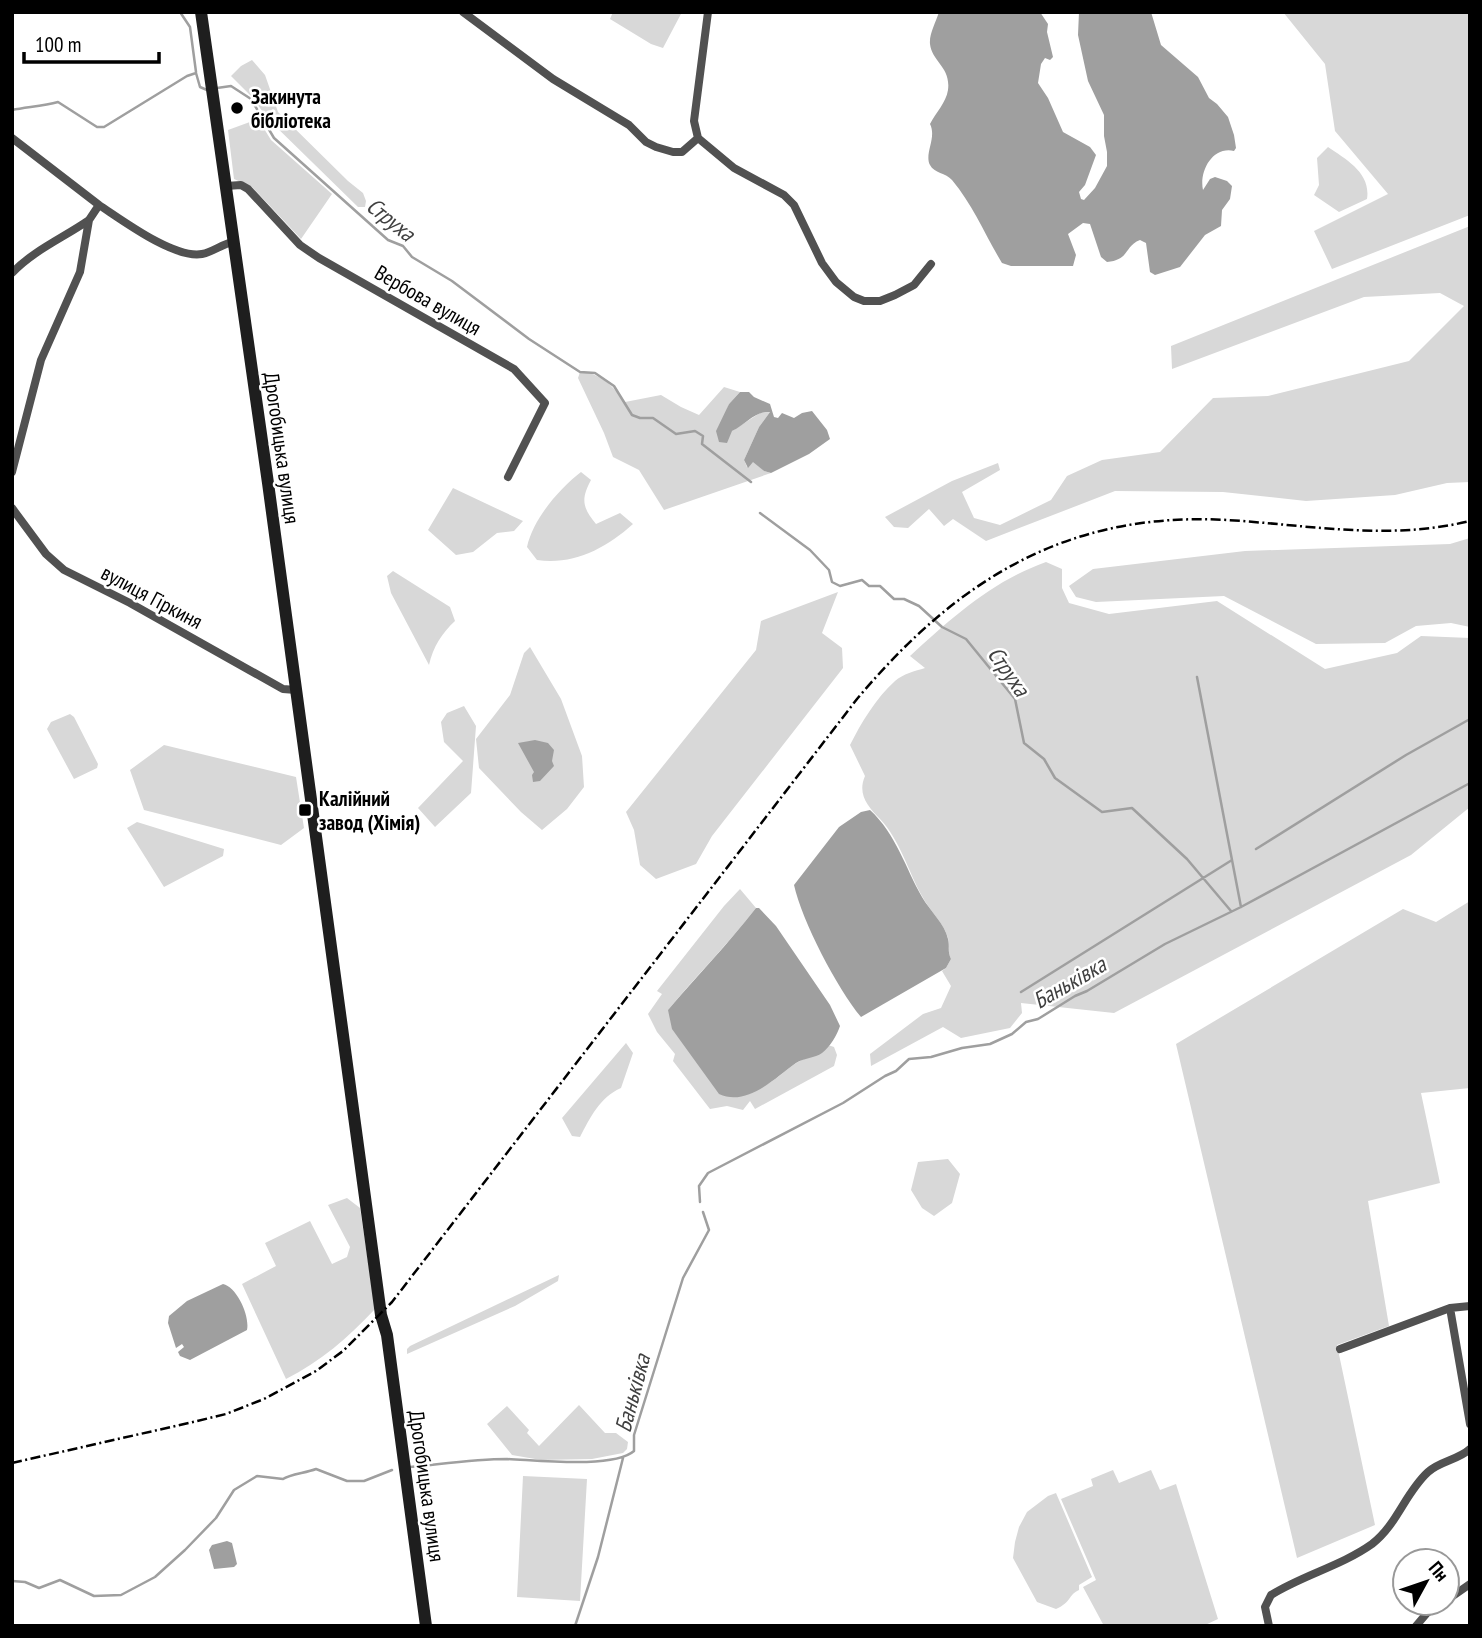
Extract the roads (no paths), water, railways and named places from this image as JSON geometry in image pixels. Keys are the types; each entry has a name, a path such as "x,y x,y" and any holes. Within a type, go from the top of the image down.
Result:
{"street":[{"name":"Дрогобицька вулиця","path":"201,12 426,1626"},
{"path":"463,12 553,79 629,125 646,142 673,152 682,152 698,138"},
{"path":"708,12 694,121 698,138 734,168 784,195 794,205 822,263 836,282 854,297 864,301 880,301 895,295 914,285 931,264"},
{"path":"12,138 143,235 190,254 200,255 233,242"},
{"name":"Вербова вулиця","path":"226,186 241,185 248,189 300,245 319,258 514,369 545,403 508,477"},
{"path":"12,274 32,255 64,238 89,220 99,205"},
{"path":"12,472 41,360 80,272 89,220"},
{"name":"вулиця Гіркиня","path":"12,508 46,554 64,570 130,603 283,689 296,690"},
{"path":"1340,1349 1450,1308 1470,1306"},
{"path":"1450,1308 1470,1424"},
{"path":"1269,1626 1265,1607 1271,1595 1357,1554 1375,1542 1398,1516 1426,1474 1470,1449"}],"waterway":[{"path":"180,12 190,27 196,72"},
{"name":"Струха","path":"12,110 58,102 97,127 104,127 187,76 196,73 200,87 207,90"},
{"name":"Струха","path":"217,88 231,86 251,99 274,138 388,240 403,246 412,257 452,281 529,339 580,372 595,373 614,386 632,415 653,418 676,434 695,431 703,436 702,444 751,482"},
{"name":"Струха","path":"760,513 810,550 829,570 832,582 840,586 862,580 869,586 880,586 894,599 904,599 919,606 942,627 966,639 1015,699 1024,743 1044,759 1055,778 1102,812 1132,808 1187,859 1231,911"},
{"path":"1197,677 1241,907"},
{"path":"1256,849 1406,755 1470,719"},
{"name":"Баньківка","path":"700,1202 699,1186 708,1173 843,1103 896,1071 909,1059 990,1044 1012,1034 1026,1022 1038,1019 1165,944 1241,907 1470,783"},
{"path":"1021,992 1232,860"},
{"name":"Баньківка","path":"410,1467 495,1459 592,1462 624,1457 634,1451 634,1435 683,1278 709,1230 703,1212"},
{"path":"575,1626 598,1557 623,1458"},
{"name":"Баньківка","path":"12,1581 25,1582 39,1588 60,1580 94,1596 121,1595 155,1577 216,1518 234,1490 257,1476 283,1479 316,1469 347,1481 364,1481 392,1470"}],"railway":[{"path":"12,1463 226,1414 264,1399 316,1371 343,1351 392,1302 857,699 895,657 934,620 976,588 1020,562 1066,541 1116,527 1169,520 1227,520 1379,531 1439,527 1470,521"}],"place":[{"name":"Закинута бібліотека","path":"237,108"},
{"name":"Калійний завод (Хімія)","path":"305,810"}]}
